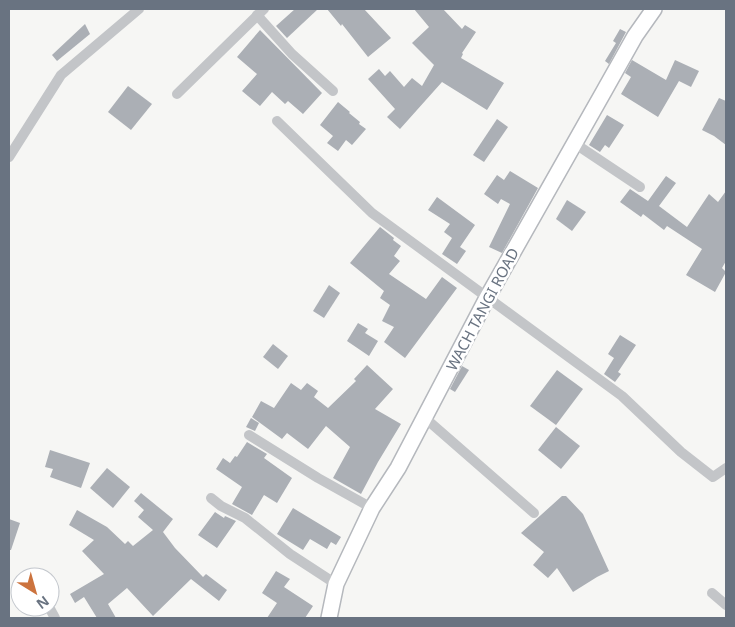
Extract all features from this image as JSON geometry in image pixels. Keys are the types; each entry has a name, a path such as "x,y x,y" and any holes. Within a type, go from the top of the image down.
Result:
{"main road":[{"name":"WACH TANGI ROAD","path":"329,618 336,584 372,508 398,468 487,298 574,143 635,36 654,9"}],"street":[{"path":"9,157 61,75 139,9"},
{"path":"177,94 260,12 292,54 333,91"},
{"path":"277,121 372,213 622,396 681,452 713,477 726,468"},
{"path":"574,143 640,187"},
{"path":"425,418 534,513"},
{"path":"249,435 318,478 372,508"},
{"path":"211,498 221,506 245,518 290,554 336,584"},
{"path":"712,593 726,605"}],"building":[{"path":"295,9 318,9 287,38 276,26"},
{"path":"327,9 364,9 391,38 368,57 342,24 341,26"},
{"path":"414,9 443,9 462,29 465,25 476,32 462,53 461,58 504,83 487,110 442,82 400,129 387,117 395,109 368,79 379,69 385,76 390,71 404,87 412,78 422,86 434,65 412,43 429,27"},
{"path":"85,24 90,34 57,61 52,55"},
{"path":"620,29 626,32 609,64 605,61 616,43 613,41"},
{"path":"260,30 322,93 303,114 288,101 285,104 272,92 260,106 242,91 257,74 237,57"},
{"path":"632,60 666,80 675,60 699,71 691,87 679,81 658,117 621,94 631,77 625,73"},
{"path":"128,86 152,104 131,130 108,112"},
{"path":"719,98 726,101 726,145 702,130"},
{"path":"338,102 366,129 352,145 346,140 338,151 327,143 333,136 320,125"},
{"path":"607,115 624,125 609,148 605,145 600,152 589,145"},
{"path":"497,119 508,127 484,162 473,155"},
{"path":"510,171 538,188 502,253 489,247 510,204 501,199 498,204 484,194 497,175 504,180"},
{"path":"666,176 676,183 659,206 687,227 709,194 718,202 726,191 726,261 722,268 726,272 715,292 686,275 702,249 667,226 664,230 643,214 641,217 620,202 630,189 648,201"},
{"path":"437,197 475,225 460,247 466,251 457,264 442,254 452,238 444,232 450,224 428,210"},
{"path":"567,200 586,212 572,231 556,219"},
{"path":"380,227 401,246 394,256 400,261 389,274 426,299 442,277 457,288 405,358 384,342 394,327 382,321 390,305 380,298 384,291 350,263"},
{"path":"329,285 340,293 324,318 313,311"},
{"path":"358,323 368,329 365,333 378,341 369,356 347,341"},
{"path":"620,335 636,345 618,372 621,374 615,382 604,374 614,358 608,354"},
{"path":"273,344 288,356 278,369 263,357"},
{"path":"367,365 393,389 375,409 401,424 361,494 333,478 350,447 326,426 308,449 287,433 282,439 252,417 261,401 274,408 291,383 301,390 307,383 318,391 314,397 328,408 356,381 354,379"},
{"path":"462,366 469,370 455,392 450,389"},
{"path":"557,370 583,389 556,425 530,406"},
{"path":"251,418 259,423 255,431 246,427"},
{"path":"556,427 580,446 561,469 538,450"},
{"path":"247,442 267,454 264,458 292,478 277,503 264,495 252,515 232,504 242,487 216,469 223,458 230,463 235,456 237,457"},
{"path":"50,450 90,463 81,488 50,477 53,469 45,467"},
{"path":"107,468 130,487 113,508 90,488"},
{"path":"141,493 173,519 163,532 175,548 203,577 206,574 227,590 219,601 191,579 153,616 127,588 108,604 116,618 97,618 84,597 75,603 70,594 104,574 82,551 94,540 69,525 77,510 107,527 125,544 128,541 133,546 153,530 138,517 144,510 134,501"},
{"path":"562,496 566,496 583,514 609,571 573,592 557,568 548,578 533,565 544,552 521,533"},
{"path":"293,508 341,537 336,545 331,542 327,549 310,539 303,550 277,534"},
{"path":"215,512 224,518 225,516 236,521 217,548 198,535"},
{"path":"9,519 20,523 11,550 9,550"},
{"path":"276,571 290,579 284,587 313,606 305,618 267,618 277,603 262,593"}]}
